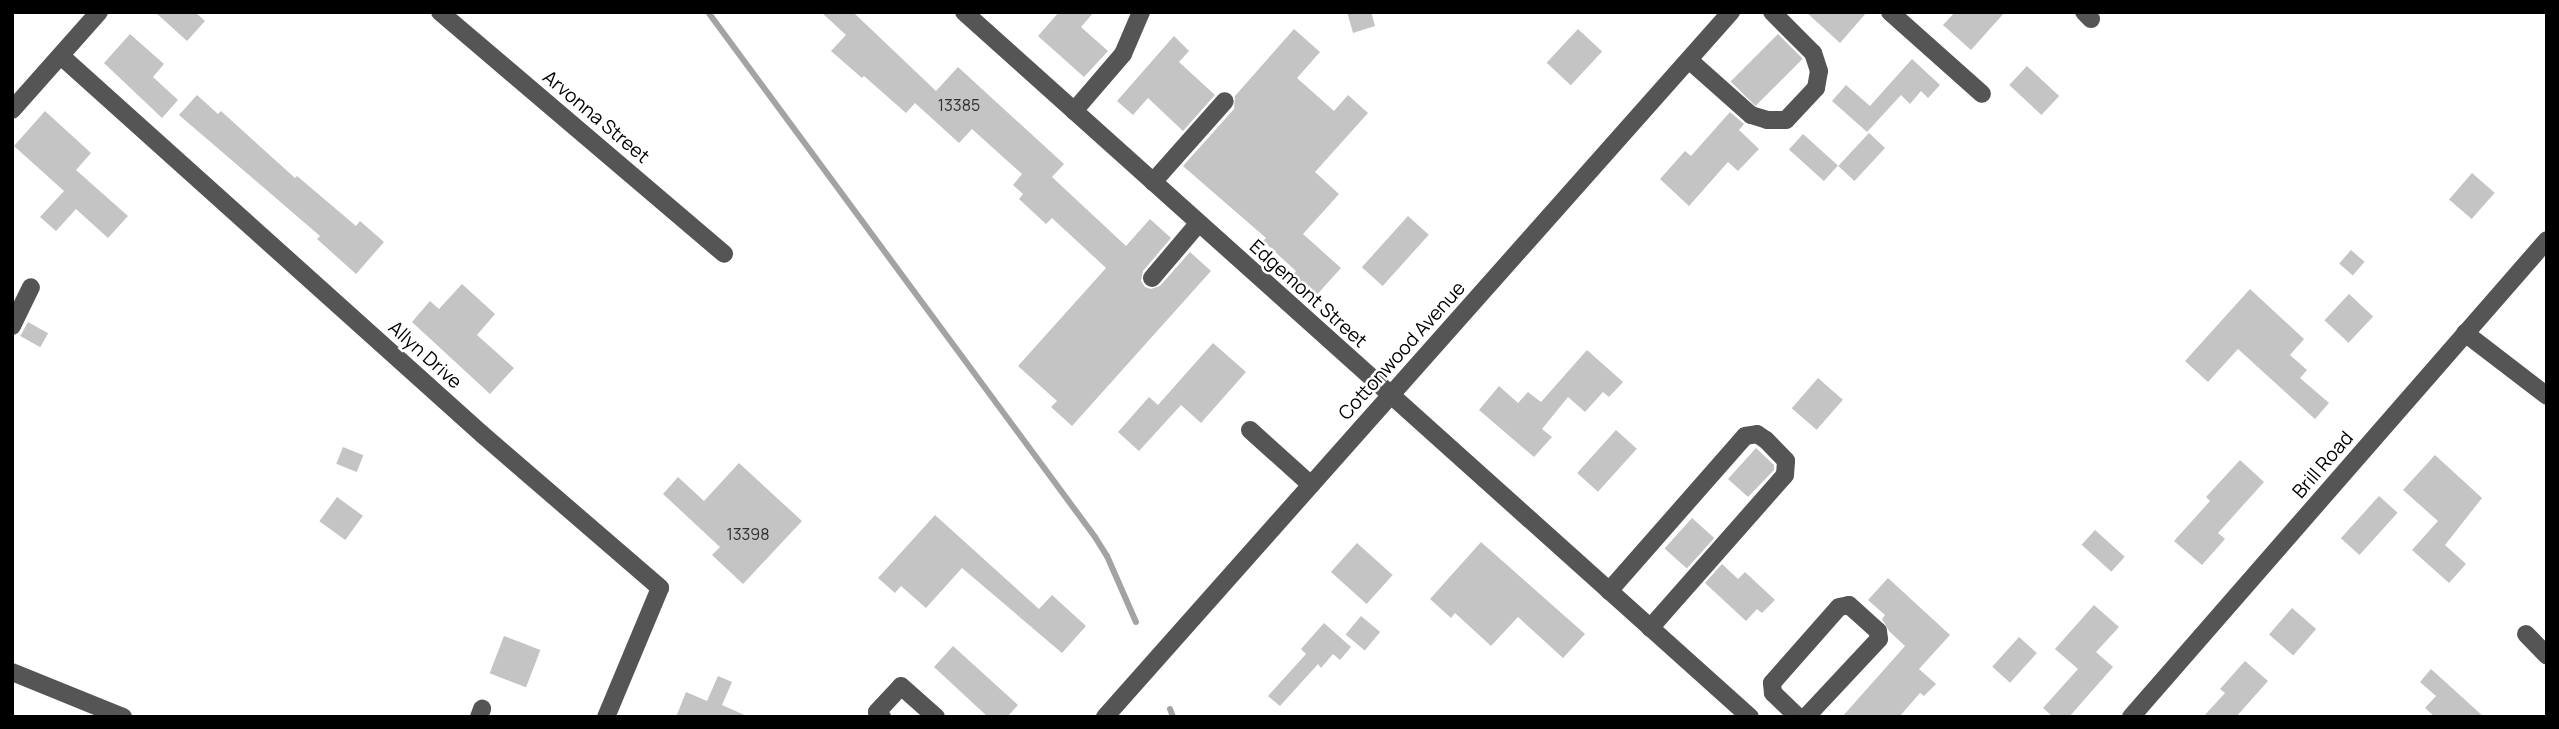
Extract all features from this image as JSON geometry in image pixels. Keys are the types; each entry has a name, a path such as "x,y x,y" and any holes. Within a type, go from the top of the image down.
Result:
{"street":[{"path":"12,110 99,12"},
{"name":"Arvonna Street","path":"440,12 724,254"},
{"name":"Edgemont Street","path":"964,12 1390,397 1750,717"},
{"path":"1073,111 1123,54 1141,12"},
{"name":"Cottonwood Avenue","path":"1105,717 1731,12"},
{"path":"1689,60 1751,114 1767,120 1786,120 1816,88 1819,71 1813,53 1772,12"},
{"path":"1890,12 1982,94"},
{"name":"Allyn Drive","path":"61,56 483,435 660,589 606,717"},
{"path":"1153,182 1225,101"},
{"path":"1152,278 1198,224"},
{"name":"Brill Road","path":"2131,717 2547,240"},
{"path":"12,326 31,287"},
{"path":"2465,333 2547,396"},
{"path":"1250,430 1311,485"},
{"path":"1609,591 1745,436 1757,434 1766,440 1786,461 1785,475 1650,628"},
{"path":"1798,717 1773,693 1772,684 1839,607 1849,605 1878,631 1879,639 1806,717"},
{"path":"2526,634 2547,656"},
{"path":"12,672 123,717"},
{"path":"882,717 877,712 901,686 936,717"}],"building":[{"path":"155,12 195,12 205,21 187,41"},
{"path":"821,12 853,12 936,91 958,67 1064,164 1052,177 1126,246 1150,219 1171,238 1143,271 1141,281 1145,287 1151,289 1160,286 1190,252 1211,271 1072,426 1051,407 1057,401 1018,366 1106,268 1052,218 1046,224 1019,199 1023,194 1013,185 1022,174 972,129 959,143 915,103 906,113 831,51 846,35"},
{"path":"1059,12 1094,12 1081,27 1108,51 1084,77 1038,36"},
{"path":"1347,12 1371,12 1375,26 1353,33"},
{"path":"1806,12 1867,12 1840,43"},
{"path":"1955,12 2005,12 1971,50 1943,25"},
{"path":"1294,29 1320,52 1297,78 1334,111 1348,95 1368,113 1315,172 1339,194 1303,234 1341,268 1313,299 1289,278 1296,271 1263,241 1266,238 1183,166 1234,109 1235,96"},
{"path":"1578,29 1602,52 1571,85 1547,63"},
{"path":"130,34 164,64 153,77 178,100 162,118 104,63"},
{"path":"1778,34 1803,59 1755,106 1731,81"},
{"path":"1174,36 1189,51 1179,62 1215,95 1183,131 1148,98 1133,115 1117,101"},
{"path":"1912,59 1940,85 1928,98 1921,91 1910,104 1901,95 1867,132 1832,101 1846,85 1870,106"},
{"path":"2027,66 2059,96 2041,115 2009,85"},
{"path":"197,95 218,114 221,111 295,178 297,176 356,226 360,221 384,242 356,274 317,239 320,236 179,115"},
{"path":"45,111 91,153 76,170 128,216 108,238 76,209 56,231 40,217 64,191 14,146"},
{"path":"1730,112 1744,124 1739,130 1759,149 1738,171 1728,162 1689,206 1660,179 1685,151 1691,156"},
{"path":"1869,133 1885,148 1854,181 1838,166"},
{"path":"1803,134 1838,165 1824,181 1789,150"},
{"path":"2472,173 2495,193 2472,219 2449,199"},
{"path":"1408,216 1429,235 1383,286 1362,267"},
{"path":"2351,250 2365,262 2353,275 2339,264"},
{"path":"462,284 495,314 477,335 514,368 490,394 412,322 430,301 439,309"},
{"path":"2250,289 2304,339 2290,355 2307,370 2300,378 2329,403 2315,419 2238,349 2208,382 2185,361"},
{"path":"2349,294 2373,317 2349,343 2324,320"},
{"path":"28,322 48,333 40,347 20,336"},
{"path":"1213,343 1246,372 1201,423 1181,405 1139,451 1118,432 1149,397 1158,405"},
{"path":"1587,350 1623,382 1609,397 1603,392 1585,412 1568,397 1542,429 1552,437 1534,457 1479,410 1499,386 1518,403 1528,392 1541,402"},
{"path":"1818,378 1843,400 1817,430 1792,408"},
{"path":"1616,430 1637,449 1598,492 1577,473"},
{"path":"343,447 363,455 357,472 336,464"},
{"path":"1756,448 1774,465 1774,470 1748,497 1728,479"},
{"path":"2435,455 2482,498 2445,545 2466,564 2449,583 2412,550 2438,521 2403,490"},
{"path":"2240,460 2264,482 2218,533 2225,539 2202,565 2174,541 2210,501 2206,497"},
{"path":"739,463 802,521 743,584 712,555 720,547 663,494 678,477 704,501"},
{"path":"2379,496 2398,513 2359,555 2341,538"},
{"path":"337,497 363,516 345,540 319,521"},
{"path":"935,515 1039,609 1052,595 1086,626 1062,653 962,568 926,608 901,586 895,593 878,578"},
{"path":"1692,518 1714,538 1687,569 1665,548"},
{"path":"2095,530 2125,557 2111,572 2082,545"},
{"path":"1481,542 1585,634 1563,658 1518,617 1491,646 1455,613 1451,618 1430,599"},
{"path":"1357,543 1393,575 1367,604 1331,572"},
{"path":"1722,564 1738,579 1745,572 1775,600 1762,613 1757,609 1746,621 1705,583"},
{"path":"1888,578 1950,635 1919,669 1936,684 1924,696 1920,693 1899,717 1842,717 1905,646 1889,631 1882,619 1885,615 1868,600"},
{"path":"2094,605 2119,627 2096,652 2113,667 2069,717 2053,717 2043,708 2078,669 2055,649"},
{"path":"2292,608 2316,629 2293,655 2269,634"},
{"path":"1361,616 1380,632 1365,650 1346,634"},
{"path":"1324,623 1351,647 1340,660 1333,654 1321,668 1318,664 1280,706 1268,696 1306,654 1301,649"},
{"path":"504,636 540,650 526,687 490,673"},
{"path":"2019,637 2037,653 2010,683 1992,667"},
{"path":"953,646 1018,705 1007,717 988,717 934,667"},
{"path":"2245,661 2268,681 2236,717 2203,717 2225,693 2220,689"},
{"path":"2431,669 2484,717 2435,717 2425,708 2436,696 2420,682"},
{"path":"718,676 732,682 722,705 749,717 676,717 686,692 707,701"}],"waterway":[{"path":"708,12 1095,537 1107,556 1136,622"},
{"path":"1170,709 1173,717"}]}
